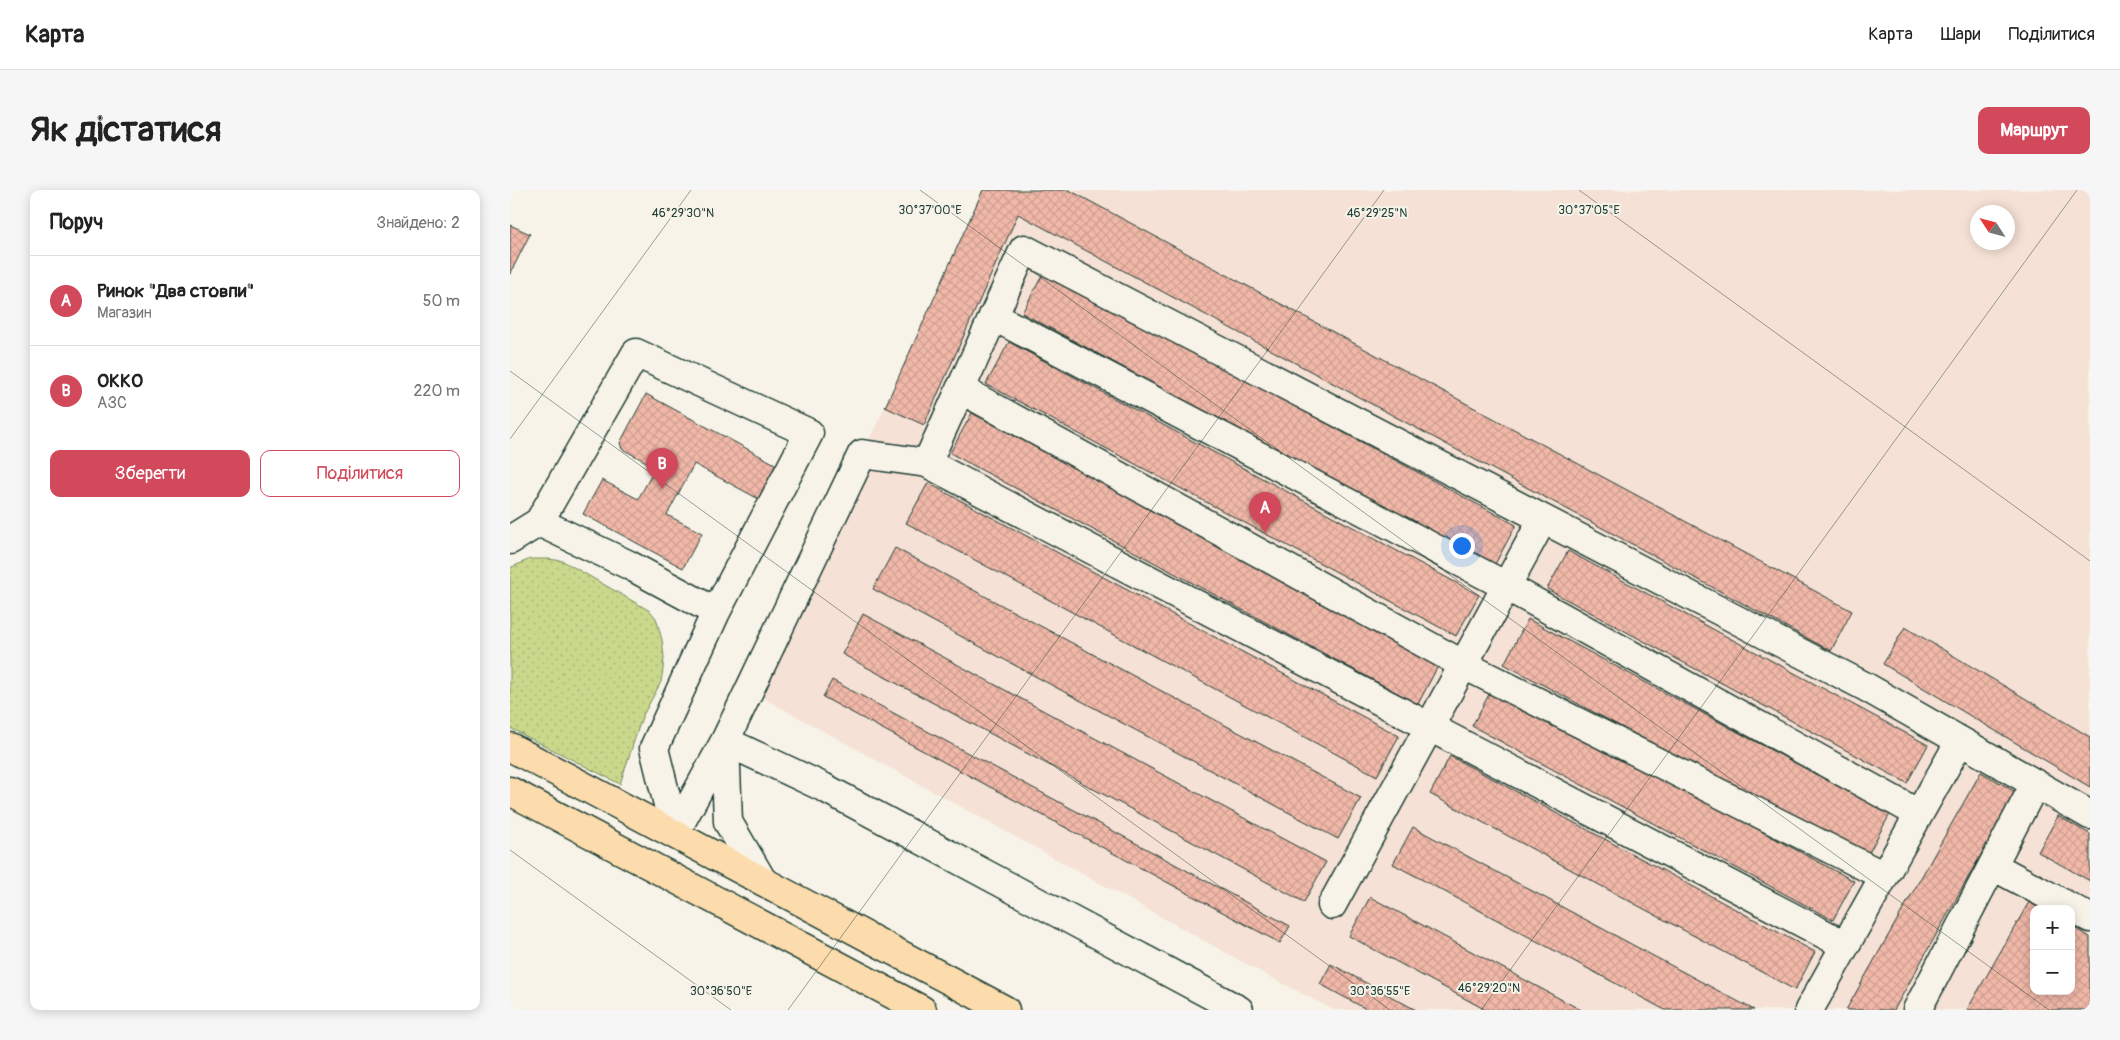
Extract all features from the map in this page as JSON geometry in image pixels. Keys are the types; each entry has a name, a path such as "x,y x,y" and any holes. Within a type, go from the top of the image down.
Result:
{"highway":[{"path":"510,747 1005,1010"},
{"path":"510,791 922,1010"}],"lane":[{"path":"927,463 1024,249 1866,687 2090,816"},
{"path":"993,316 1506,586 1919,814"},
{"path":"510,540 539,522 636,353 808,433 716,612 654,748 675,833"},
{"path":"960,389 1464,665 1884,876"},
{"path":"675,833 725,741 862,454 927,463 1846,945"},
{"path":"1332,905 1543,519"},
{"path":"539,522 629,565 716,612"},
{"path":"725,741 728,822 762,880"},
{"path":"725,741 823,787 1239,1010"},
{"path":"1809,1010 1960,741"},
{"path":"1918,1010 2035,784"},
{"path":"1993,866 2090,918"}],"shaded area":[{"path":"983,190 2090,190 2090,1010 1334,1010 1270,977 747,689 885,407"}],"green space":[{"path":"530,559 563,561 650,611 656,618 664,657 661,682 642,717 620,784 510,728 510,568"}],"building":[{"path":"983,190 1069,190 1852,611 1831,651 1018,214 924,425 885,407"},
{"path":"510,225 530,234 510,274"},
{"path":"1044,272 1516,525 1494,566 1022,313"},
{"path":"1009,342 1479,595 1456,636 986,384"},
{"path":"646,394 786,470 768,504 694,464 667,515 702,533 683,568 583,514 602,480 638,499 656,467 622,449 620,443"},
{"path":"972,413 1439,664 1418,704 950,453"},
{"path":"928,483 1399,736 1377,776 906,523"},
{"path":"895,548 1361,798 1338,839 873,589"},
{"path":"1568,551 1928,745 1907,783 1547,589"},
{"path":"863,614 1326,862 1304,902 842,654"},
{"path":"1528,619 1890,814 1866,858 1504,664"},
{"path":"1905,627 2090,737 2090,787 1883,664"},
{"path":"832,680 1290,926 1280,943 823,697"},
{"path":"1493,687 1854,881 1833,920 1472,726"},
{"path":"1450,756 1815,952 1795,990 1430,794"},
{"path":"1981,772 2016,792 1894,1010 1846,1010"},
{"path":"2058,816 2090,834 2090,881 2038,852"},
{"path":"1413,827 1754,1010 1665,1010 1393,864"},
{"path":"1370,897 1581,1010 1486,1010 1349,936"},
{"path":"2029,902 2034,905 2030,905 2030,995 2075,995 2075,928 2090,937 2090,1010 1967,1010"},
{"path":"1331,964 1416,1010 1368,1010 1320,984"}],"place":[{"name":"ОККО","path":"662,489"},
{"name":"Ринок \"Два стовпи\"","path":"1265,533"}]}
